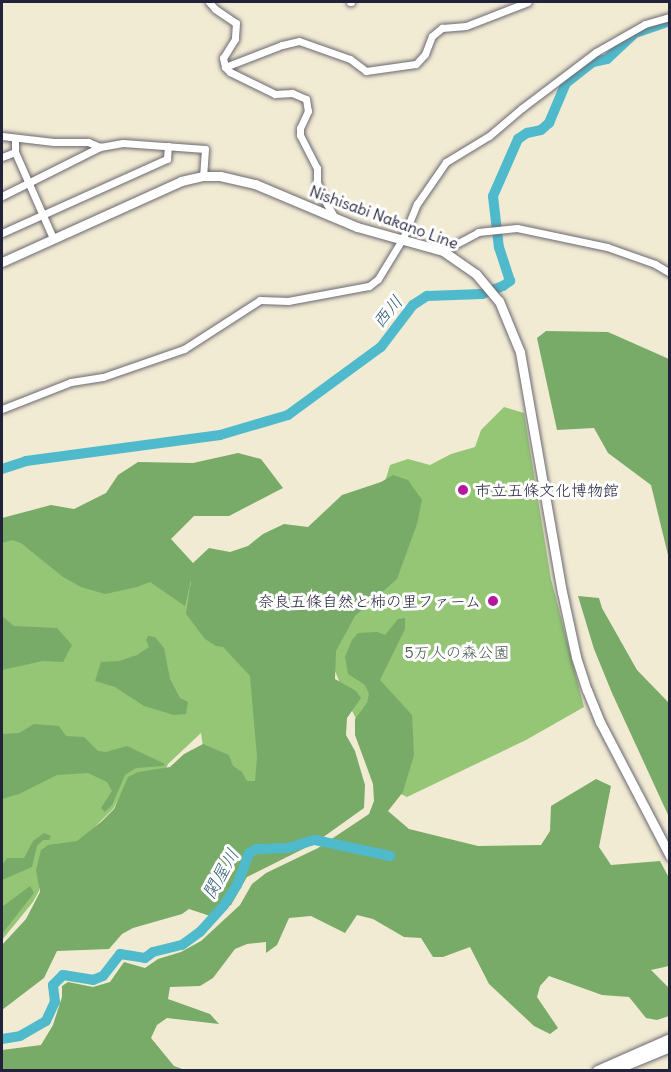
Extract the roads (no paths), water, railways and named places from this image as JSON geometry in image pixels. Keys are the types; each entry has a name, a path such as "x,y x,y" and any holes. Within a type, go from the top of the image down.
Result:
{"main road":[{"name":"Nishisabi Nakano Line","path":"2,262 181,181 203,176 238,179 255,184 377,233 443,251 460,261 488,285 499,301 520,352 576,657 600,722 669,856"},
{"path":"597,1071 669,1038"},
{"path":"614,1071 669,1047"}],"street":[{"path":"209,2 214,9 236,23 235,39 223,58 225,67 230,72 275,94 292,93 306,99 308,111 300,128 300,135 317,168 321,194 335,218"},
{"path":"225,67 282,45 299,42 350,59 366,71 382,71 416,64 425,54 432,36 442,28 466,26 528,2"},
{"path":"2,409 71,382 103,377 184,349 260,300 288,300 369,286 378,279 430,182 451,158 489,136 596,52 645,24 669,17"},
{"path":"2,136 88,142 100,147"},
{"path":"15,138 15,152 53,238"},
{"path":"2,196 100,147 123,143 205,149 203,176"},
{"path":"2,233 167,159 168,146"},
{"path":"2,157 15,152"},
{"path":"443,251 478,232 516,228 607,247 655,264 669,273"}],"waterway":[{"name":"西川","path":"2,469 26,461 220,435 288,415 381,347 413,305 427,296 482,294 503,286 510,281 499,248 493,196 518,139 527,133 541,130 549,123 566,83 593,62 607,59 635,33 670,21"},
{"name":"関屋川","path":"2,1039 20,1036 46,1021 55,1002 53,985 63,975 93,980 103,976 120,954 145,958 153,952 182,945 200,932 224,905 237,885 249,853 257,849 288,848 315,840 390,856"}],"place":[{"name":"市立五條文化博物館","path":"463,490"},
{"name":"奈良五條自然と柿の里ファーム","path":"493,601"}],"park label":[{"name":"5万人の森公園","path":"457,652"}]}
